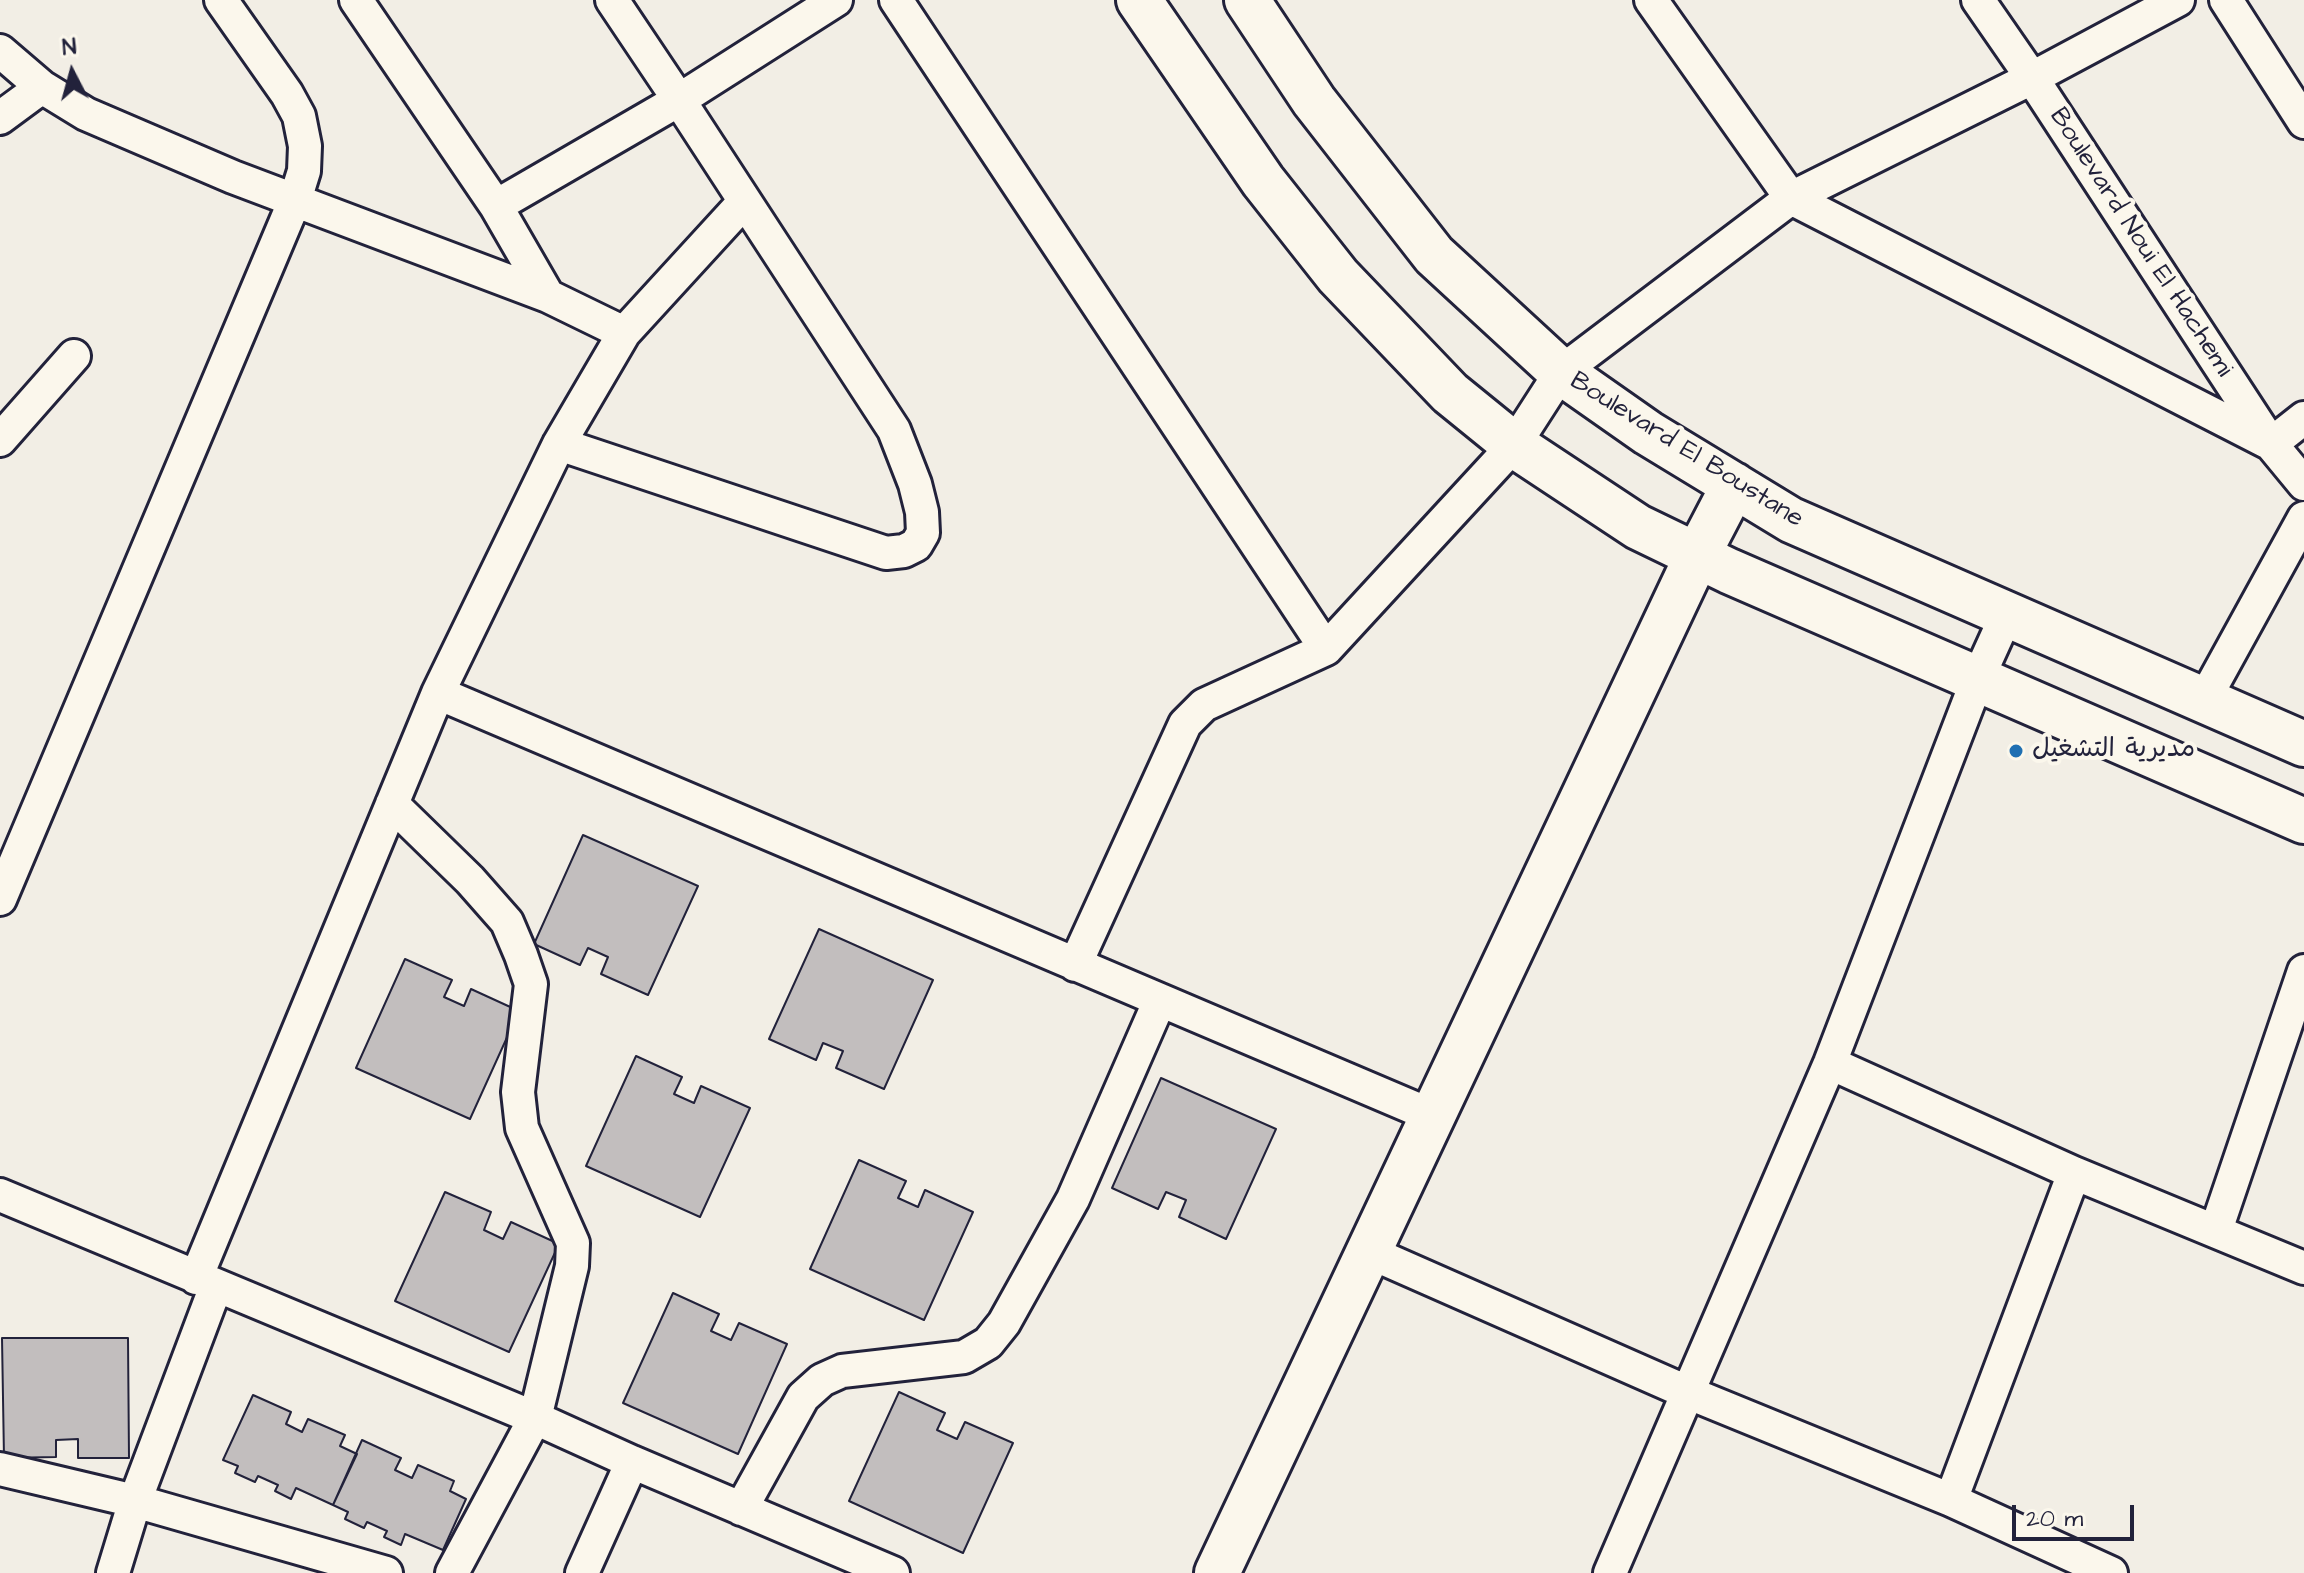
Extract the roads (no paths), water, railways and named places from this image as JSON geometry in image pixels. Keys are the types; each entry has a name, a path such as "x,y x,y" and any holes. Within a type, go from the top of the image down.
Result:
{"main road":[{"path":"1139,0 1263,181 1338,276 1450,393 1514,445 1638,527 1743,578 2304,821"},
{"name":"Boulevard El Boustane","path":"1247,0 1314,101 1434,255 1561,372 1648,433 1791,520 2304,744"},
{"path":"1217,1573 1697,556 1734,485"}],"street":[{"path":"0,899 295,200 304,171 305,146 299,116 221,0"},
{"path":"356,0 496,206 548,296"},
{"path":"559,444 868,549 886,553 904,551 916,545 923,533 915,484 894,430 612,0"},
{"path":"496,206 679,100 836,0"},
{"path":"896,0 1326,649"},
{"path":"1651,0 1791,198 2271,444 2304,418"},
{"name":"Boulevard Noui El Hachemi","path":"1978,0 2271,444 2304,484"},
{"path":"1075,965 1185,724 1204,705 1326,649 1514,445 1561,372 1791,198 2032,78 2178,0"},
{"path":"2226,0 2304,122"},
{"path":"0,51 42,87 86,114 191,160 548,296 624,333"},
{"path":"0,118 42,87"},
{"path":"113,1573 206,1282 438,693 559,444 624,333 744,202"},
{"path":"0,440 74,356"},
{"path":"2204,700 2304,518"},
{"path":"1610,1573 1830,1063 1978,678 2007,614"},
{"path":"438,693 1433,1116"},
{"path":"392,804 470,880 507,922 521,955 531,984 518,1092 522,1128 573,1243 572,1266 535,1418 452,1573"},
{"path":"2216,1230 2304,971"},
{"path":"741,1509 803,1397 822,1380 842,1371 964,1357 988,1343 1004,1323 1073,1199 1160,1000"},
{"path":"1830,1063 2074,1173 2304,1268"},
{"path":"1951,1500 2074,1173"},
{"path":"0,1195 535,1418 893,1573"},
{"path":"1369,1252 1689,1393 1951,1500 2111,1573"},
{"path":"582,1573 632,1462"},
{"path":"0,1469 135,1501 386,1573"}],"place":[{"name":"مديرية التشغيل","path":"2016,751"}]}
